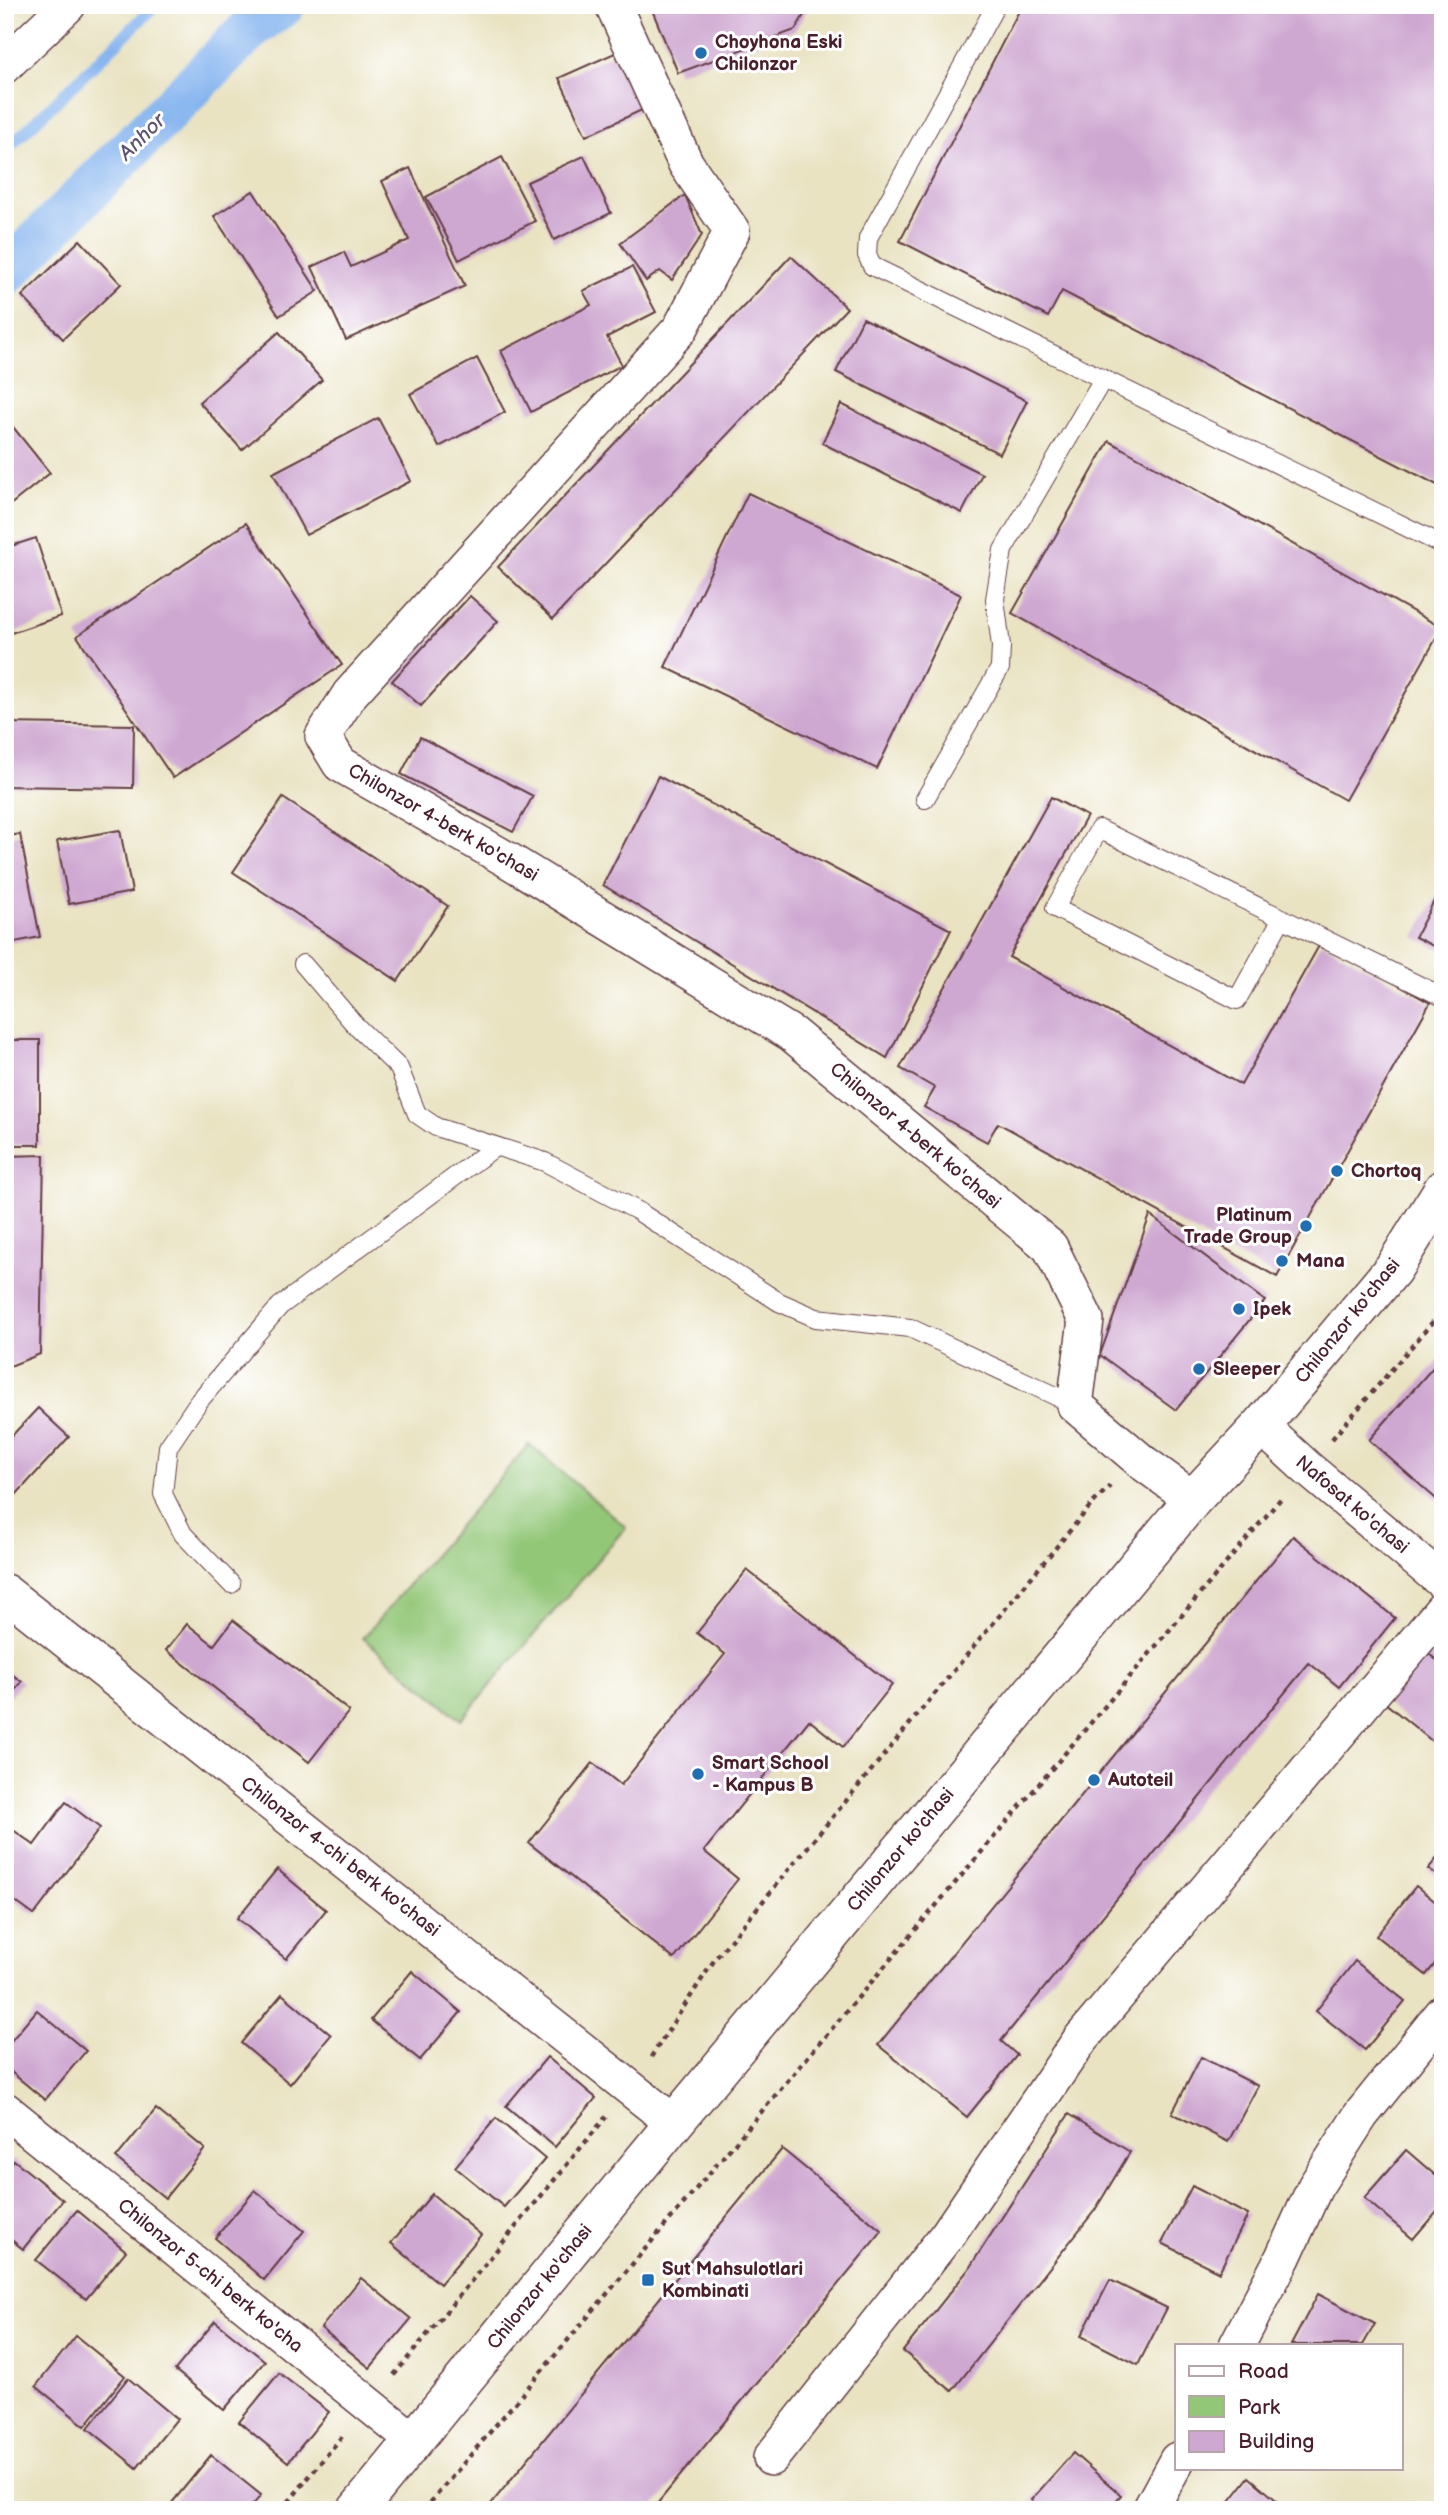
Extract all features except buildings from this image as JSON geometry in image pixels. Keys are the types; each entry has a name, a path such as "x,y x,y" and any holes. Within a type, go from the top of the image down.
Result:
{"main road":[{"name":"Chilonzor ko'chasi","path":"357,2510 674,2123 1193,1499 1261,1426 1393,1269 1443,1189"}],"street":[{"path":"5,65 68,5"},
{"name":"Chilonzor 4-berk ko'chasi","path":"613,5 685,164 732,231 680,330 350,694 323,736 340,764 508,860 792,1034 1050,1247 1086,1320 1075,1405"},
{"path":"1075,1405 1142,1462 1193,1499"},
{"name":"Nafosat ko'chasi","path":"1261,1426 1443,1582"},
{"name":"Chilonzor 4-chi berk ko'chasi","path":"5,1592 674,2123"},
{"path":"771,2458 948,2234 1080,2040 1443,1609"},
{"path":"1238,2344 1283,2257 1315,2187 1361,2115 1443,2013"},
{"name":"Chilonzor 5-chi berk ko'cha","path":"5,2110 414,2441"},
{"path":"1150,2510 1175,2464"}],"lane":[{"path":"996,5 869,238 867,255 872,266 1443,545"},
{"path":"925,799 1000,668 1001,646 995,599 1003,550 1102,379"},
{"path":"1282,918 1237,1000 1055,908 1099,829 1282,918 1443,997"},
{"path":"303,964 356,1026 399,1068 417,1114 436,1127 545,1162 636,1210 779,1302 816,1318 909,1328 1075,1405"},
{"path":"231,1584 183,1534 163,1494 168,1447 199,1401 280,1306 495,1147"}],"path":[{"path":"424,2510 1443,1310"},
{"path":"282,2510 631,2088 715,1958 1092,1504 1118,1478"}],"green space":[{"path":"529,1444 626,1527 461,1720 363,1638"}],"waterway":[{"path":"5,151 156,5"},
{"name":"Anhor","path":"5,274 254,25 283,5"}],"place":[{"name":"Choyhona Eski Chilonzor","path":"701,53"},
{"name":"Chortoq","path":"1337,1171"},
{"name":"Platinum Trade Group","path":"1306,1226"},
{"name":"Mana","path":"1282,1261"},
{"name":"Ipek","path":"1239,1309"},
{"name":"Sleeper","path":"1199,1369"},
{"name":"Smart School - Kampus B","path":"698,1774"},
{"name":"Autoteil","path":"1094,1780"},
{"name":"Sut Mahsulotlari Kombinati","path":"648,2280"}]}
